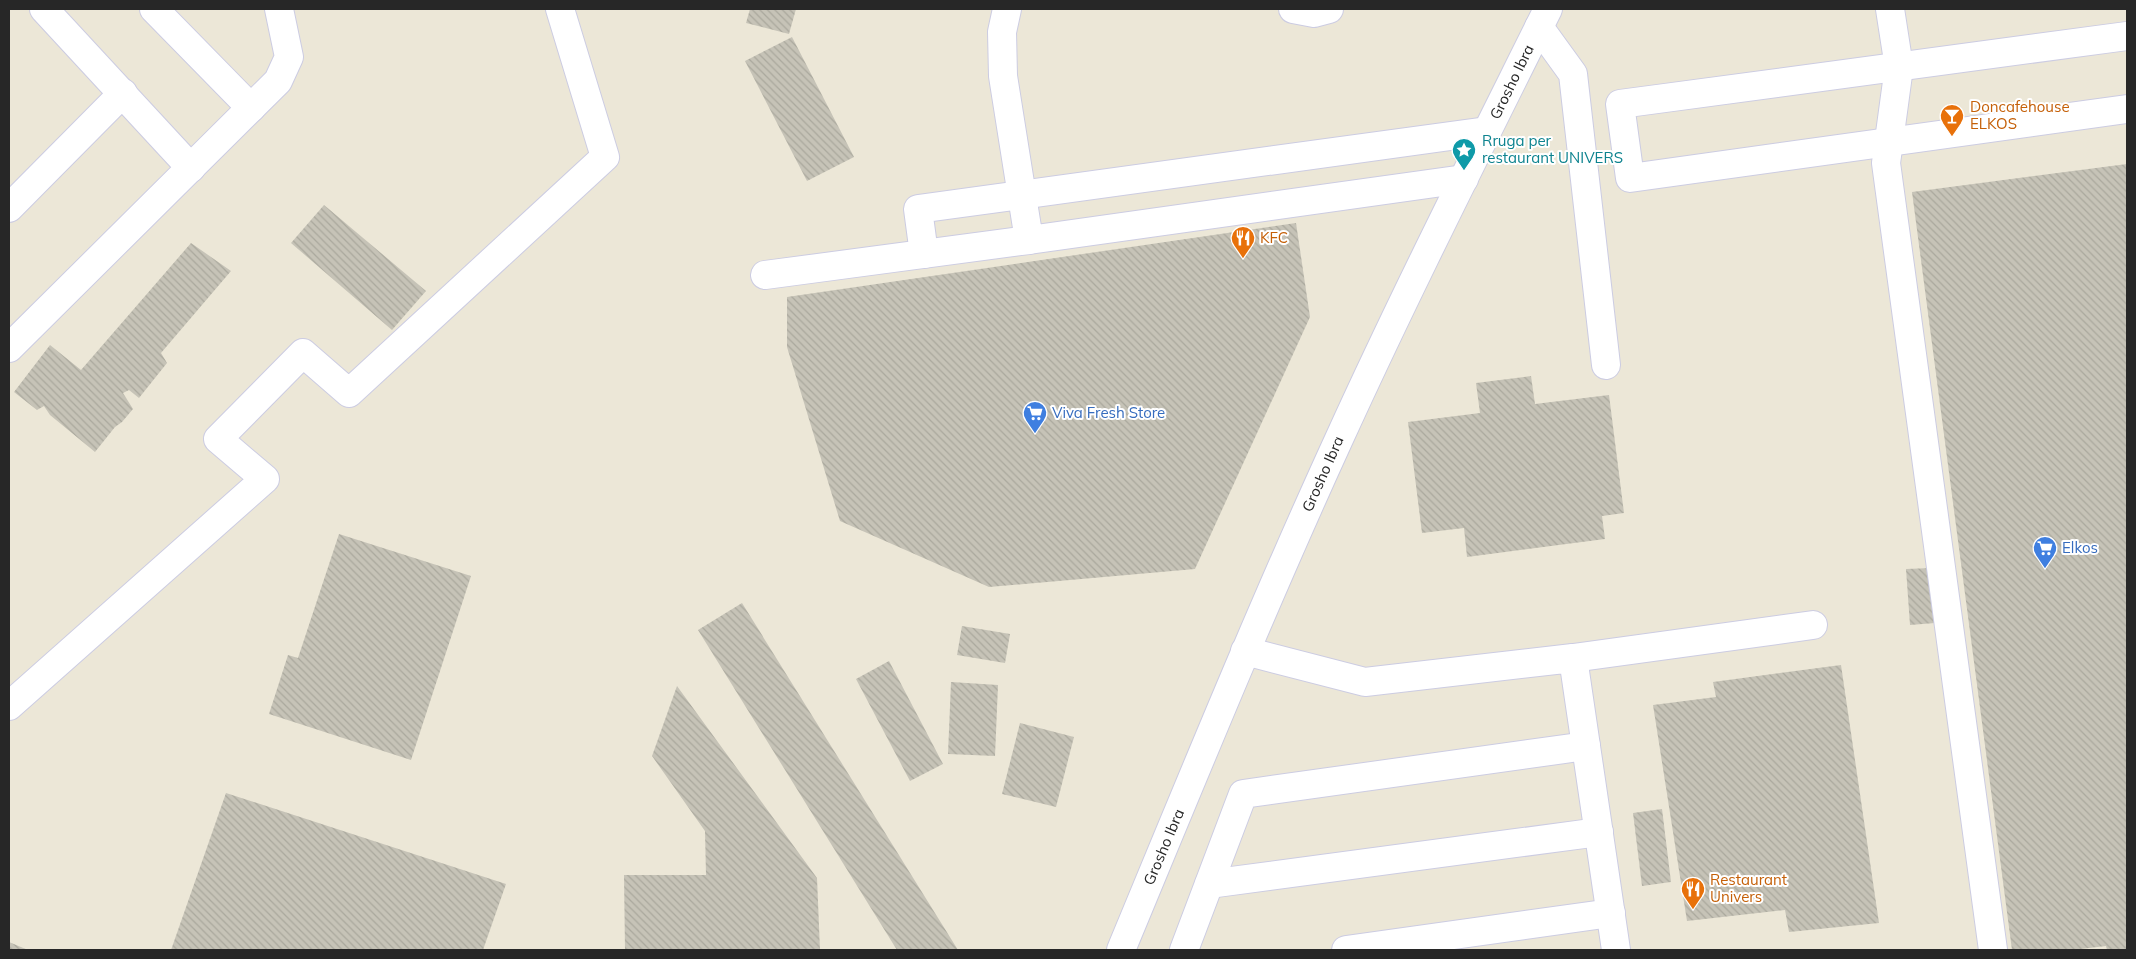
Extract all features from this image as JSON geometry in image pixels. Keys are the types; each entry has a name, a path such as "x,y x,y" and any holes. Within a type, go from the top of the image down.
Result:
{"street":[{"path":"44,9 191,168"},
{"path":"154,9 251,108"},
{"path":"9,348 278,81 289,57 278,9"},
{"path":"9,706 265,479 218,439 303,353 349,393 605,157 560,9"},
{"path":"1007,9 1002,32 1003,76 1029,240"},
{"path":"1293,9 1314,13 1329,9"},
{"path":"1890,9 1899,67 1886,163 1993,950"},
{"path":"1543,18 1573,74 1606,365"},
{"name":"Grosho Ibra","path":"1121,950 1246,651 1340,438 1543,18"},
{"path":"2127,36 1620,104 1630,178 2127,109"},
{"path":"9,208 122,93"},
{"path":"924,254 918,209 1487,132"},
{"path":"766,275 1464,179"},
{"path":"1246,651 1365,682 1573,658 1813,625"},
{"path":"1573,658 1616,950"},
{"path":"1184,950 1243,794 1586,746"},
{"path":"1209,884 1599,832"},
{"path":"1346,950 1611,913"}],"building":[{"path":"750,9 796,9 789,34 746,23"},
{"path":"792,37 854,157 807,181 745,61"},
{"name":"Elkos","path":"2127,164 2127,950 2107,950 2106,946 2072,950 2012,950 1912,192"},
{"path":"324,205 426,291 392,330 291,243"},
{"name":"Viva Fresh Store","path":"1296,223 1310,317 1195,569 989,587 840,521 787,347 787,297"},
{"path":"191,243 231,271 161,353 167,363 139,398 129,390 123,393 133,409 115,427 95,452 50,415 44,406 37,410 14,392 50,345 81,370"},
{"path":"1531,376 1535,404 1609,395 1624,513 1602,516 1605,539 1467,557 1464,528 1422,533 1408,422 1480,413 1476,383"},
{"path":"339,534 471,576 411,760 269,714 288,655 298,658"},
{"path":"1931,568 1935,623 1910,625 1906,569"},
{"path":"742,603 958,950 897,950 698,630"},
{"path":"962,626 1010,634 1005,663 957,655"},
{"path":"889,661 943,764 910,781 856,679"},
{"path":"1841,665 1879,923 1789,932 1785,910 1687,921 1653,705 1716,697 1713,682"},
{"path":"951,682 998,685 995,756 948,754"},
{"path":"677,686 817,878 820,950 625,950 624,875 706,875 705,831 652,756"},
{"path":"1020,723 1074,737 1056,807 1002,794"},
{"path":"226,793 506,884 483,950 171,950"},
{"path":"1662,809 1671,882 1642,886 1633,813"},
{"path":"9,942 28,950 9,950"}],"place":[{"name":"Doncafehouse ELKOS","path":"1952,137"},
{"name":"Rruga per restaurant UNIVERS","path":"1464,171"},
{"name":"KFC","path":"1243,259"},
{"name":"Viva Fresh Store","path":"1035,434"},
{"name":"Elkos","path":"2045,569"},
{"name":"Restaurant Univers","path":"1693,910"}]}
